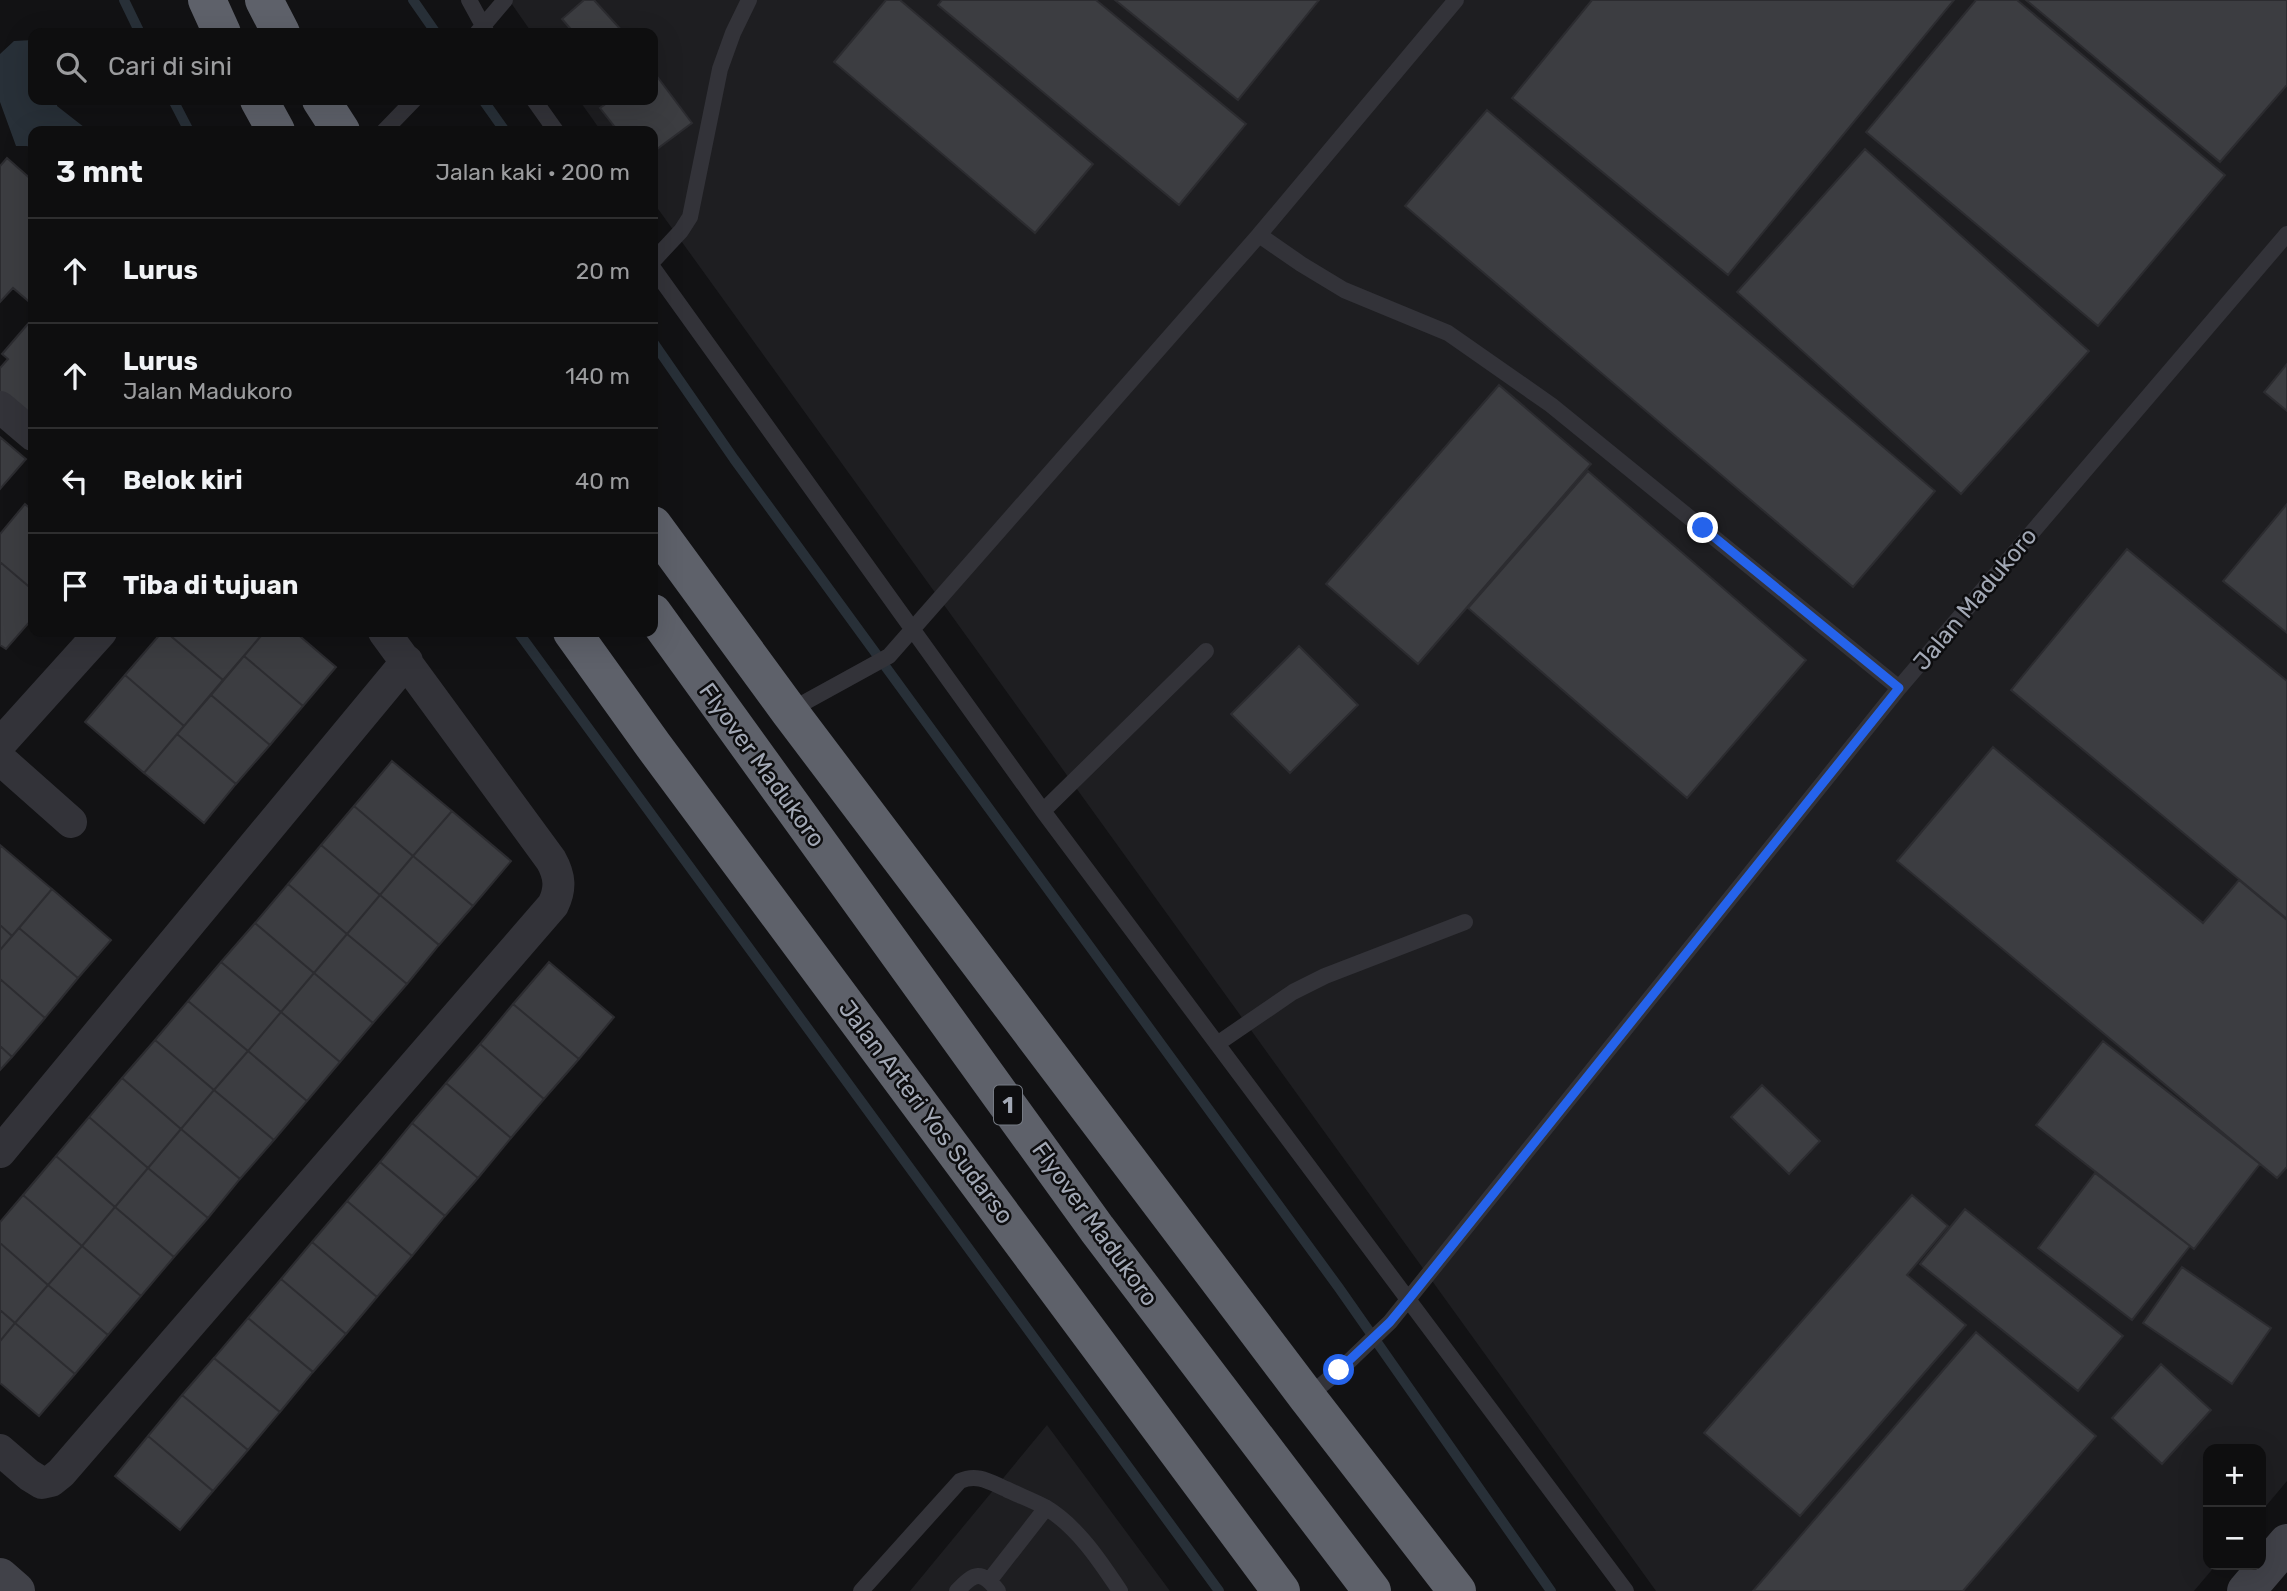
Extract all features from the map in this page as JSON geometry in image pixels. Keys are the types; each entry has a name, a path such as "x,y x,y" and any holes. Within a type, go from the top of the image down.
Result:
{"highway":[{"path":"207,0 220,28"},
{"path":"264,0 278,28"},
{"path":"262,105 273,126"},
{"path":"324,105 338,126"},
{"path":"658,531 800,704 1307,1397 1457,1591"},
{"name":"Flyover Madukoro","path":"658,620 1097,1229 1372,1591"},
{"name":"Jalan Arteri Yos Sudarso","path":"576,637 669,767 1281,1591"},
{"name":"Flyover Madukoro","path":"643,637 1081,1241 1345,1591"}],"street":[{"path":"0,407 28,431"},
{"path":"71,822 3,739 96,637"},
{"path":"0,1450 42,1483 51,1481 61,1473 553,905 559,893 559,881 551,860 388,637"},
{"path":"0,1153 407,661"},
{"path":"2246,1591 2287,1543"},
{"path":"0,1577 16,1591"}],"lane":[{"path":"469,0 481,28"},
{"path":"484,28 505,0"},
{"path":"658,256 690,217 720,69 749,0"},
{"path":"800,704 889,656 1259,235 1456,0"},
{"path":"388,126 409,105"},
{"path":"538,105 552,126"},
{"name":"Jalan Madukoro","path":"1307,1397 1390,1322 1899,688 2287,234"},
{"path":"1259,235 1344,290 1448,333 1551,405 1899,688"},
{"path":"658,275 1043,811 1626,1591"},
{"path":"1043,811 1206,651"},
{"path":"1217,1044 1293,992 1325,976 1465,922"},
{"path":"861,1591 960,1481 977,1477 1046,1508 1071,1528 1093,1552 1120,1591"},
{"path":"957,1591 974,1576 985,1577 993,1586 1046,1508"}],"shaded area":[{"path":"509,0 2287,0 2287,1481 2266,1506 2266,1444 2203,1444 2203,1570 2212,1570 2194,1591 1656,1591 658,209 658,126 597,126 583,105 658,105 658,28 529,28"},
{"path":"28,40 28,105 57,105 83,126 28,126 28,146 16,146 0,102 0,54 14,41"},
{"path":"1047,1425 1170,1591 910,1591"}],"building":[{"path":"584,0 594,0 619,28 570,28 562,19"},
{"path":"886,0 900,0 1093,164 1035,233 834,62"},
{"path":"942,0 1096,0 1246,124 1179,205 938,5"},
{"path":"1115,0 1319,0 1238,100"},
{"path":"1592,0 1954,0 1728,275 1512,98"},
{"path":"1976,0 2017,0 2225,175 2098,326 1866,132"},
{"path":"2026,0 2287,0 2287,85 2220,162"},
{"path":"658,78 692,123 658,148 658,126 614,126 600,108 604,105 658,105"},
{"path":"1487,110 1935,491 1853,587 1405,206"},
{"path":"1865,149 2089,351 1961,494 1737,292"},
{"path":"7,158 28,177 28,301 13,288 0,302 0,166"},
{"path":"28,324 28,418 0,393 0,368 8,359 2,354"},
{"path":"2287,364 2287,411 2264,392"},
{"path":"1499,385 1591,464 1418,664 1326,584"},
{"path":"0,437 26,459 0,489"},
{"path":"1588,471 1806,660 1687,798 1468,608"},
{"path":"25,504 28,507 28,586 0,562 0,534"},
{"path":"2287,504 2287,633 2223,581"},
{"path":"2127,549 2287,681 2287,919 2011,690"},
{"path":"0,562 28,586 28,624 6,649 0,645"},
{"path":"158,637 172,637 223,680 184,726 125,675"},
{"path":"172,637 260,637 223,680"},
{"path":"260,637 301,637 336,667 303,706 244,656"},
{"path":"1299,646 1358,705 1290,773 1231,714"},
{"path":"244,656 303,706 270,745 211,695"},
{"path":"125,675 184,726 144,773 85,722"},
{"path":"211,695 270,745 236,784 177,734"},
{"path":"177,734 236,784 204,823 144,773"},
{"path":"1993,747 2203,923 2239,880 2287,920 2287,1167 2277,1178 1897,861"},
{"path":"392,761 452,811 413,856 354,806"},
{"path":"354,806 413,856 380,895 321,845"},
{"path":"452,811 511,861 473,906 413,856"},
{"path":"0,845 52,889 12,936 0,925"},
{"path":"321,845 380,895 347,934 288,884"},
{"path":"413,856 473,906 439,945 380,895"},
{"path":"288,884 347,934 314,973 255,923"},
{"path":"52,889 111,940 78,978 19,928"},
{"path":"380,895 439,945 407,984 347,934"},
{"path":"255,923 314,973 281,1012 221,962"},
{"path":"0,925 12,936 0,950"},
{"path":"19,928 78,978 45,1018 0,979 0,950"},
{"path":"347,934 407,984 373,1023 314,973"},
{"path":"221,962 281,1012 248,1051 188,1001"},
{"path":"549,962 614,1017 579,1059 513,1004"},
{"path":"314,973 373,1023 340,1062 281,1012"},
{"path":"0,979 45,1018 12,1057 0,1046"},
{"path":"188,1001 248,1051 214,1090 155,1040"},
{"path":"513,1004 579,1059 544,1099 480,1044"},
{"path":"281,1012 340,1062 307,1101 248,1051"},
{"path":"155,1040 214,1090 181,1129 122,1078"},
{"path":"2103,1041 2260,1164 2194,1249 2036,1125"},
{"path":"480,1044 544,1099 511,1138 446,1083"},
{"path":"0,1046 12,1057 0,1070"},
{"path":"248,1051 307,1101 274,1140 214,1090"},
{"path":"122,1078 181,1129 148,1168 89,1117"},
{"path":"446,1083 511,1138 478,1178 412,1123"},
{"path":"1762,1085 1820,1141 1789,1174 1731,1117"},
{"path":"214,1090 274,1140 240,1179 181,1129"},
{"path":"89,1117 148,1168 115,1207 56,1156"},
{"path":"412,1123 478,1178 445,1216 380,1162"},
{"path":"181,1129 240,1179 208,1218 148,1168"},
{"path":"56,1156 115,1207 82,1246 23,1195"},
{"path":"380,1162 445,1216 412,1256 347,1201"},
{"path":"148,1168 208,1218 174,1257 115,1207"},
{"path":"2095,1173 2190,1246 2132,1320 2038,1248"},
{"path":"23,1195 82,1246 48,1285 0,1243 0,1222"},
{"path":"1912,1195 1948,1226 1907,1275 1966,1325 1800,1516 1704,1433"},
{"path":"347,1201 412,1256 377,1297 312,1242"},
{"path":"115,1207 174,1257 141,1296 82,1246"},
{"path":"1965,1209 2123,1336 2078,1391 1920,1264"},
{"path":"312,1242 377,1297 346,1334 281,1279"},
{"path":"0,1243 48,1285 15,1323 0,1310"},
{"path":"82,1246 141,1296 108,1335 48,1285"},
{"path":"2182,1267 2271,1328 2232,1384 2143,1323"},
{"path":"281,1279 346,1334 313,1372 248,1318"},
{"path":"48,1285 108,1335 75,1374 15,1323"},
{"path":"0,1310 15,1323 0,1341"},
{"path":"248,1318 313,1372 280,1412 214,1358"},
{"path":"15,1323 75,1374 39,1416 0,1383 0,1341"},
{"path":"1976,1332 2096,1436 1963,1591 1753,1591"},
{"path":"214,1358 280,1412 248,1450 182,1395"},
{"path":"2161,1364 2211,1410 2162,1464 2112,1418"},
{"path":"182,1395 248,1450 213,1491 148,1436"},
{"path":"148,1436 213,1491 180,1530 115,1476"}],"waterway":[{"path":"124,0 138,28"},
{"path":"413,0 433,28"},
{"path":"176,105 186,126"},
{"path":"487,105 501,126"},
{"path":"658,349 734,459 1339,1288 1551,1591"},
{"path":"522,637 1219,1591"}],"route":[{"path":"1339,1370 1390,1322 1409,1299 1899,688 1703,528"}]}
